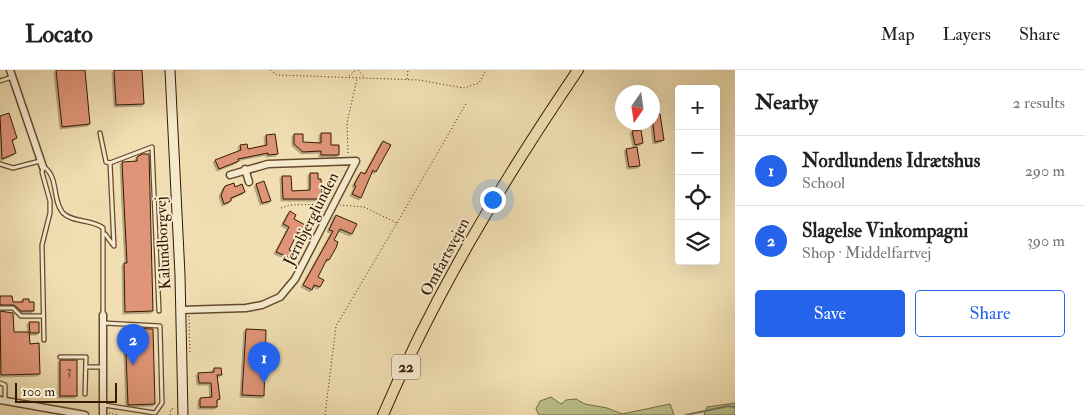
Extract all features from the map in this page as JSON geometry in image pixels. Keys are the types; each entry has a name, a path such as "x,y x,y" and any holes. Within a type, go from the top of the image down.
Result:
{"main road":[{"name":"Omfartsvejen","path":"383,415 434,310 493,201 578,70"}],"street":[{"name":"Kalundborgvej","path":"170,70 181,310 183,415"},
{"path":"11,73 42,164"},
{"name":"Jernbjerglunden","path":"181,310 246,308 262,305 280,297 295,279 356,161 268,164 245,169 230,175"},
{"path":"245,169 249,182"},
{"path":"103,315 103,415"},
{"path":"3,401 85,415"}],"lane":[{"path":"0,81 11,73"},
{"path":"100,133 106,162 110,163"},
{"path":"110,163 152,147 159,310"},
{"path":"104,233 114,246 110,163"},
{"path":"0,164 13,168 42,164"},
{"path":"42,164 51,175 62,212 69,217 97,224 103,228 103,315"},
{"path":"42,164 42,172 50,201 50,214 42,245 44,340"},
{"path":"0,308 13,308 21,316 44,316"},
{"path":"103,405 155,413 162,403 160,326 104,323"},
{"path":"60,357 86,357 85,394"},
{"path":"86,367 103,367"},
{"path":"0,383 5,385 3,401"}],"path":[{"path":"270,70 277,75 407,79 472,88 479,84 486,70"},
{"path":"348,77 357,70 365,78"},
{"path":"407,79 408,70"},
{"path":"349,161 348,123 357,78"},
{"path":"325,415 336,326 467,102"},
{"path":"281,208 297,204 333,204 364,207 397,223"}],"green space":[{"path":"551,397 561,404 566,400 576,399 585,404 607,408 622,414 670,404 674,415 539,415 536,409 540,401"},
{"path":"735,403 735,415 704,415 707,407"}],"building":[{"path":"56,70 85,70 90,124 62,127"},
{"path":"114,70 142,70 144,104 116,105"},
{"path":"9,113 17,138 12,140 16,153 2,159 0,116"},
{"path":"660,114 664,140 655,142 654,130 660,130"},
{"path":"641,130 643,143 635,145 632,131"},
{"path":"321,133 331,133 331,145 339,145 339,155 321,155 321,151 303,152 294,144 294,134 303,134 303,142 321,143"},
{"path":"275,134 278,154 268,155 268,153 238,159 239,161 219,169 215,160 241,150 240,145 247,144 248,149 267,145 266,135"},
{"path":"383,141 391,145 376,172 373,170 361,198 352,194 356,186 354,185 361,172 365,174"},
{"path":"637,147 640,166 629,167 626,149"},
{"path":"142,154 149,154 153,311 125,312 124,263 127,263 122,162 137,161 137,157"},
{"path":"310,173 318,173 318,179 321,179 322,199 283,199 282,176 291,176 292,191 310,190"},
{"path":"264,181 271,201 262,203 256,184"},
{"path":"234,183 235,187 242,184 245,192 231,198 231,201 224,204 221,195 225,186"},
{"path":"290,211 296,215 294,219 307,226 303,234 298,232 289,250 294,252 291,258 276,252 289,227 283,224"},
{"path":"336,215 357,224 352,234 340,229 334,240 338,242 336,248 329,260 327,259 318,277 324,280 320,287 314,285 312,290 303,285 333,231 329,230"},
{"path":"0,296 12,296 13,302 23,302 23,299 29,299 29,302 34,302 34,311 21,311 14,305 0,305"},
{"path":"0,311 13,313 14,332 29,332 30,344 39,343 40,374 1,375"},
{"path":"29,322 39,322 39,333 30,333"},
{"path":"125,328 153,329 155,404 128,405"},
{"path":"246,329 266,330 264,396 242,395"},
{"path":"60,360 77,360 77,396 60,396"},
{"path":"214,368 221,368 222,375 217,375 220,399 217,400 217,407 200,407 200,398 212,397 211,383 199,383 198,373 214,372"}],"waterway":[{"path":"686,415 728,406 735,407"}],"place":[{"name":"Slagelse Vinkompagni","path":"133,365"},
{"name":"Nordlundens Idrætshus","path":"264,383"}]}
